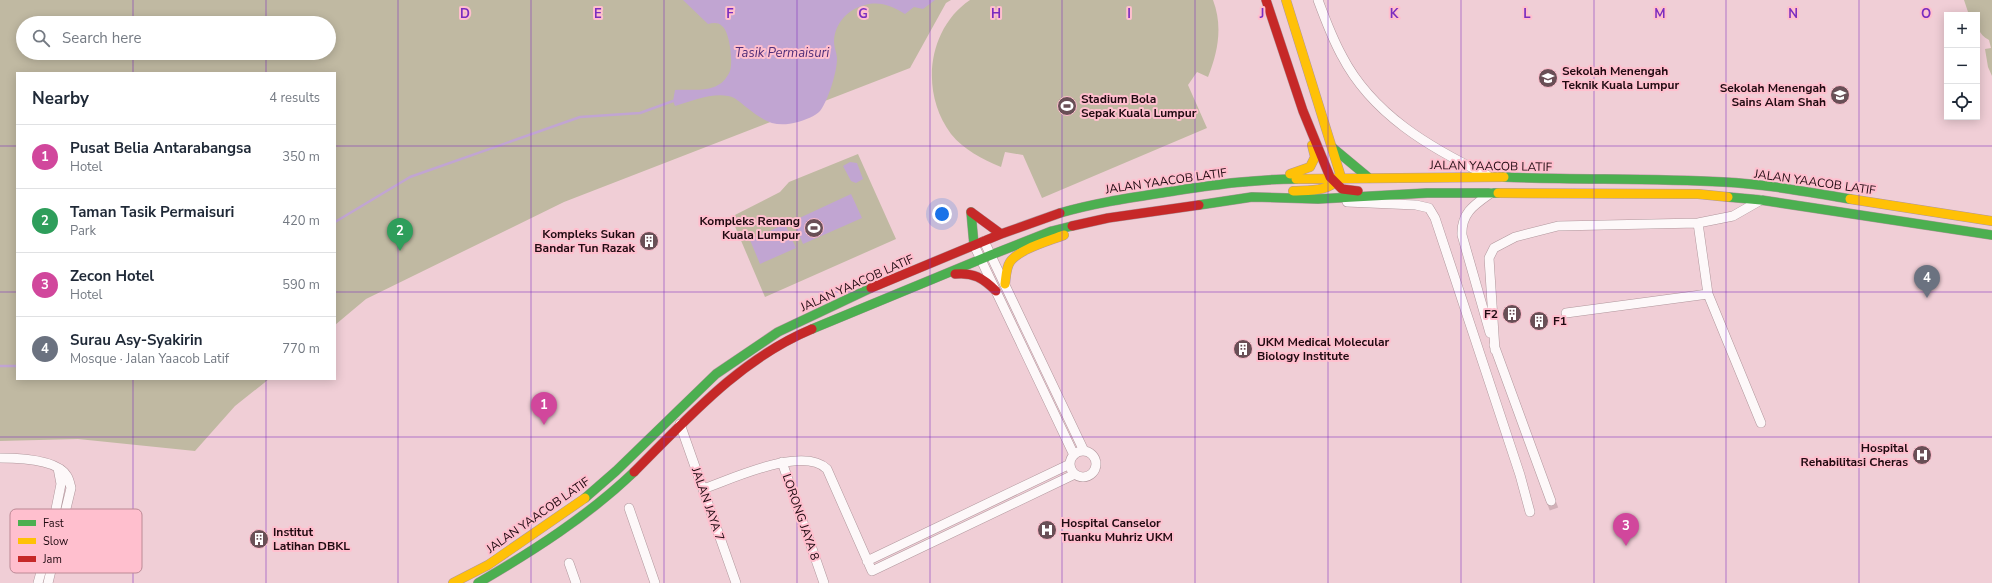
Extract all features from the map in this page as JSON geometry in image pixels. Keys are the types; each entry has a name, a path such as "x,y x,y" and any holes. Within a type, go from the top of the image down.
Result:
{"street":[{"path":"1281,0 1267,3 1304,111 1330,177 1338,180"},
{"path":"1286,0 1332,147 1338,180 1342,189 1350,191 1427,194"},
{"path":"1318,0 1342,57 1360,85 1383,110 1411,133 1454,159 1488,176"},
{"path":"1273,179 1310,168 1313,164 1315,157 1304,111"},
{"path":"1332,147 1369,178"},
{"name":"JALAN YAACOB LATIF","path":"478,583 526,555 571,524 623,482 680,424 718,389 760,356 805,332 1052,231 1108,218 1289,191 1322,189 1338,180 1488,176 1578,180 1731,182 1770,186 1992,221"},
{"name":"JALAN YAACOB LATIF","path":"453,583 488,564 531,537 583,500 616,471 716,374 778,332 849,298 1046,216 1094,203 1217,185 1273,179 1330,177"},
{"path":"1491,193 1472,206 1461,224 1462,236 1495,350 1551,500"},
{"name":"JALAN YAACOB LATIF","path":"1252,197 1318,199 1427,194 1491,193 1698,194 1760,200 1992,235"},
{"path":"1318,199 1342,202 1416,205 1429,208 1435,218 1520,475 1530,512"},
{"path":"1495,350 1489,258 1494,248 1515,237 1558,226 1698,223 1733,216 1760,200"},
{"path":"1001,234 971,212 974,245 1074,455"},
{"path":"1005,284 1007,269 1010,261 1020,254 1108,218"},
{"path":"1698,223 1708,294 1761,422"},
{"path":"984,241 1084,451"},
{"path":"940,276 969,273 982,278 996,292"},
{"path":"1566,313 1708,294"},
{"name":"JALAN JAYA 7","path":"680,424 736,583"},
{"path":"782,462 811,460 823,465 827,469 867,561 872,571 1075,474 1086,477 1095,470 1097,462 1095,457 1084,451 1074,455 1070,464 867,561"},
{"path":"0,458 38,461 58,468 67,476 71,488 66,509"},
{"name":"LORONG JAYA 8","path":"703,489 782,462 824,583"},
{"path":"1070,464 1075,474"},
{"path":"56,509 61,484 58,468"},
{"path":"629,508 655,583"},
{"path":"569,563 576,583"},
{"path":"38,583 41,573"},
{"path":"48,583 50,573"}],"shaded area":[{"path":"0,0 951,0 946,3 910,68 564,202 366,299 336,324 336,72 16,72 16,380 268,380 235,406 195,451 78,439 0,441"},
{"name":"Stadium Bola Sepak Kuala Lumpur","path":"970,0 1213,0 1218,19 1217,49 1208,77 1197,72 1188,85 1207,128 1042,198 1023,155 1005,152 1001,167 994,164 974,154 956,140 941,118 935,100 932,81 933,62 937,44 945,27 956,12"},
{"path":"1964,0 1992,0 1992,76 1988,67 1985,49 1991,48 1989,40 1980,33 1980,12 1968,12"},
{"name":"Kompleks Renang Kuala Lumpur","path":"858,154 896,239 765,297 731,217 780,192 789,182"}],"water":[{"name":"Tasik Permaisuri","path":"683,0 935,0 923,9 914,7 905,14 881,4 865,5 848,13 840,23 835,34 834,44 837,65 832,86 820,111 810,118 798,122 790,124 776,124 765,120 735,99 728,96 722,95 708,97 675,106 673,101 675,90 708,89 713,87 720,84 725,79 731,67 730,47 725,29 719,24 708,24"},
{"path":"850,162 857,163 863,179 856,183 851,181 843,166"},
{"path":"851,194 862,218 803,244 793,221"},
{"path":"785,224 796,248 760,264 750,240"}],"waterway":[{"path":"336,221 410,177 580,117 640,113 673,101"},
{"path":"0,366 16,366"}],"tunnel":[{"path":"1551,501 1554,509"}],"traffic: fast":[{"path":"1333,148 1369,178"},
{"path":"1504,177 1739,183 1850,199"},
{"path":"1060,213 1103,203 1189,189 1250,181 1296,179"},
{"path":"1199,205 1252,197 1318,199 1427,193 1498,193"},
{"path":"1728,197 1761,200 1992,235"},
{"path":"971,212 974,245"},
{"path":"812,329 991,255 1052,231 1072,226"},
{"path":"585,498 616,471 716,374 778,332 871,288"},
{"path":"478,583 579,518 634,472"}],"traffic: slow":[{"path":"1286,0 1341,177"},
{"path":"1290,174 1310,167 1315,157 1312,145"},
{"path":"1296,179 1504,177"},
{"path":"1293,191 1324,188 1335,183 1340,178"},
{"path":"1498,193 1698,194 1728,197"},
{"path":"1850,199 1992,221"},
{"path":"1005,284 1006,273 1010,262 1014,257 1027,249 1064,235"},
{"path":"453,583 488,565 585,498"}],"traffic: jam":[{"path":"1266,0 1303,111 1330,177 1342,189 1358,191"},
{"path":"1072,226 1108,218 1199,205"},
{"path":"971,212 1001,234"},
{"path":"871,288 1001,234 1060,213"},
{"path":"955,274 967,274 982,279 996,291"},
{"path":"634,472 695,411 738,373 761,356 812,329"}],"place":[{"name":"Sekolah Menengah Teknik Kuala Lumpur","path":"1548,78"},
{"name":"Sekolah Menengah Sains Alam Shah","path":"1840,95"},
{"name":"Stadium Bola Sepak Kuala Lumpur","path":"1067,106"},
{"name":"Kompleks Renang Kuala Lumpur","path":"814,228"},
{"name":"Kompleks Sukan Bandar Tun Razak","path":"649,241"},
{"name":"Taman Tasik Permaisuri","path":"400,251"},
{"name":"Surau Asy-Syakirin","path":"1927,298"},
{"name":"F2","path":"1512,314"},
{"name":"F1","path":"1539,321"},
{"name":"UKM Medical Molecular Biology Institute","path":"1243,349"},
{"name":"Pusat Belia Antarabangsa","path":"544,425"},
{"name":"Hospital Rehabilitasi Cheras","path":"1922,455"},
{"name":"Hospital Canselor Tuanku Muhriz UKM","path":"1047,530"},
{"name":"Institut Latihan DBKL","path":"259,539"},
{"name":"Zecon Hotel","path":"1626,546"}]}
